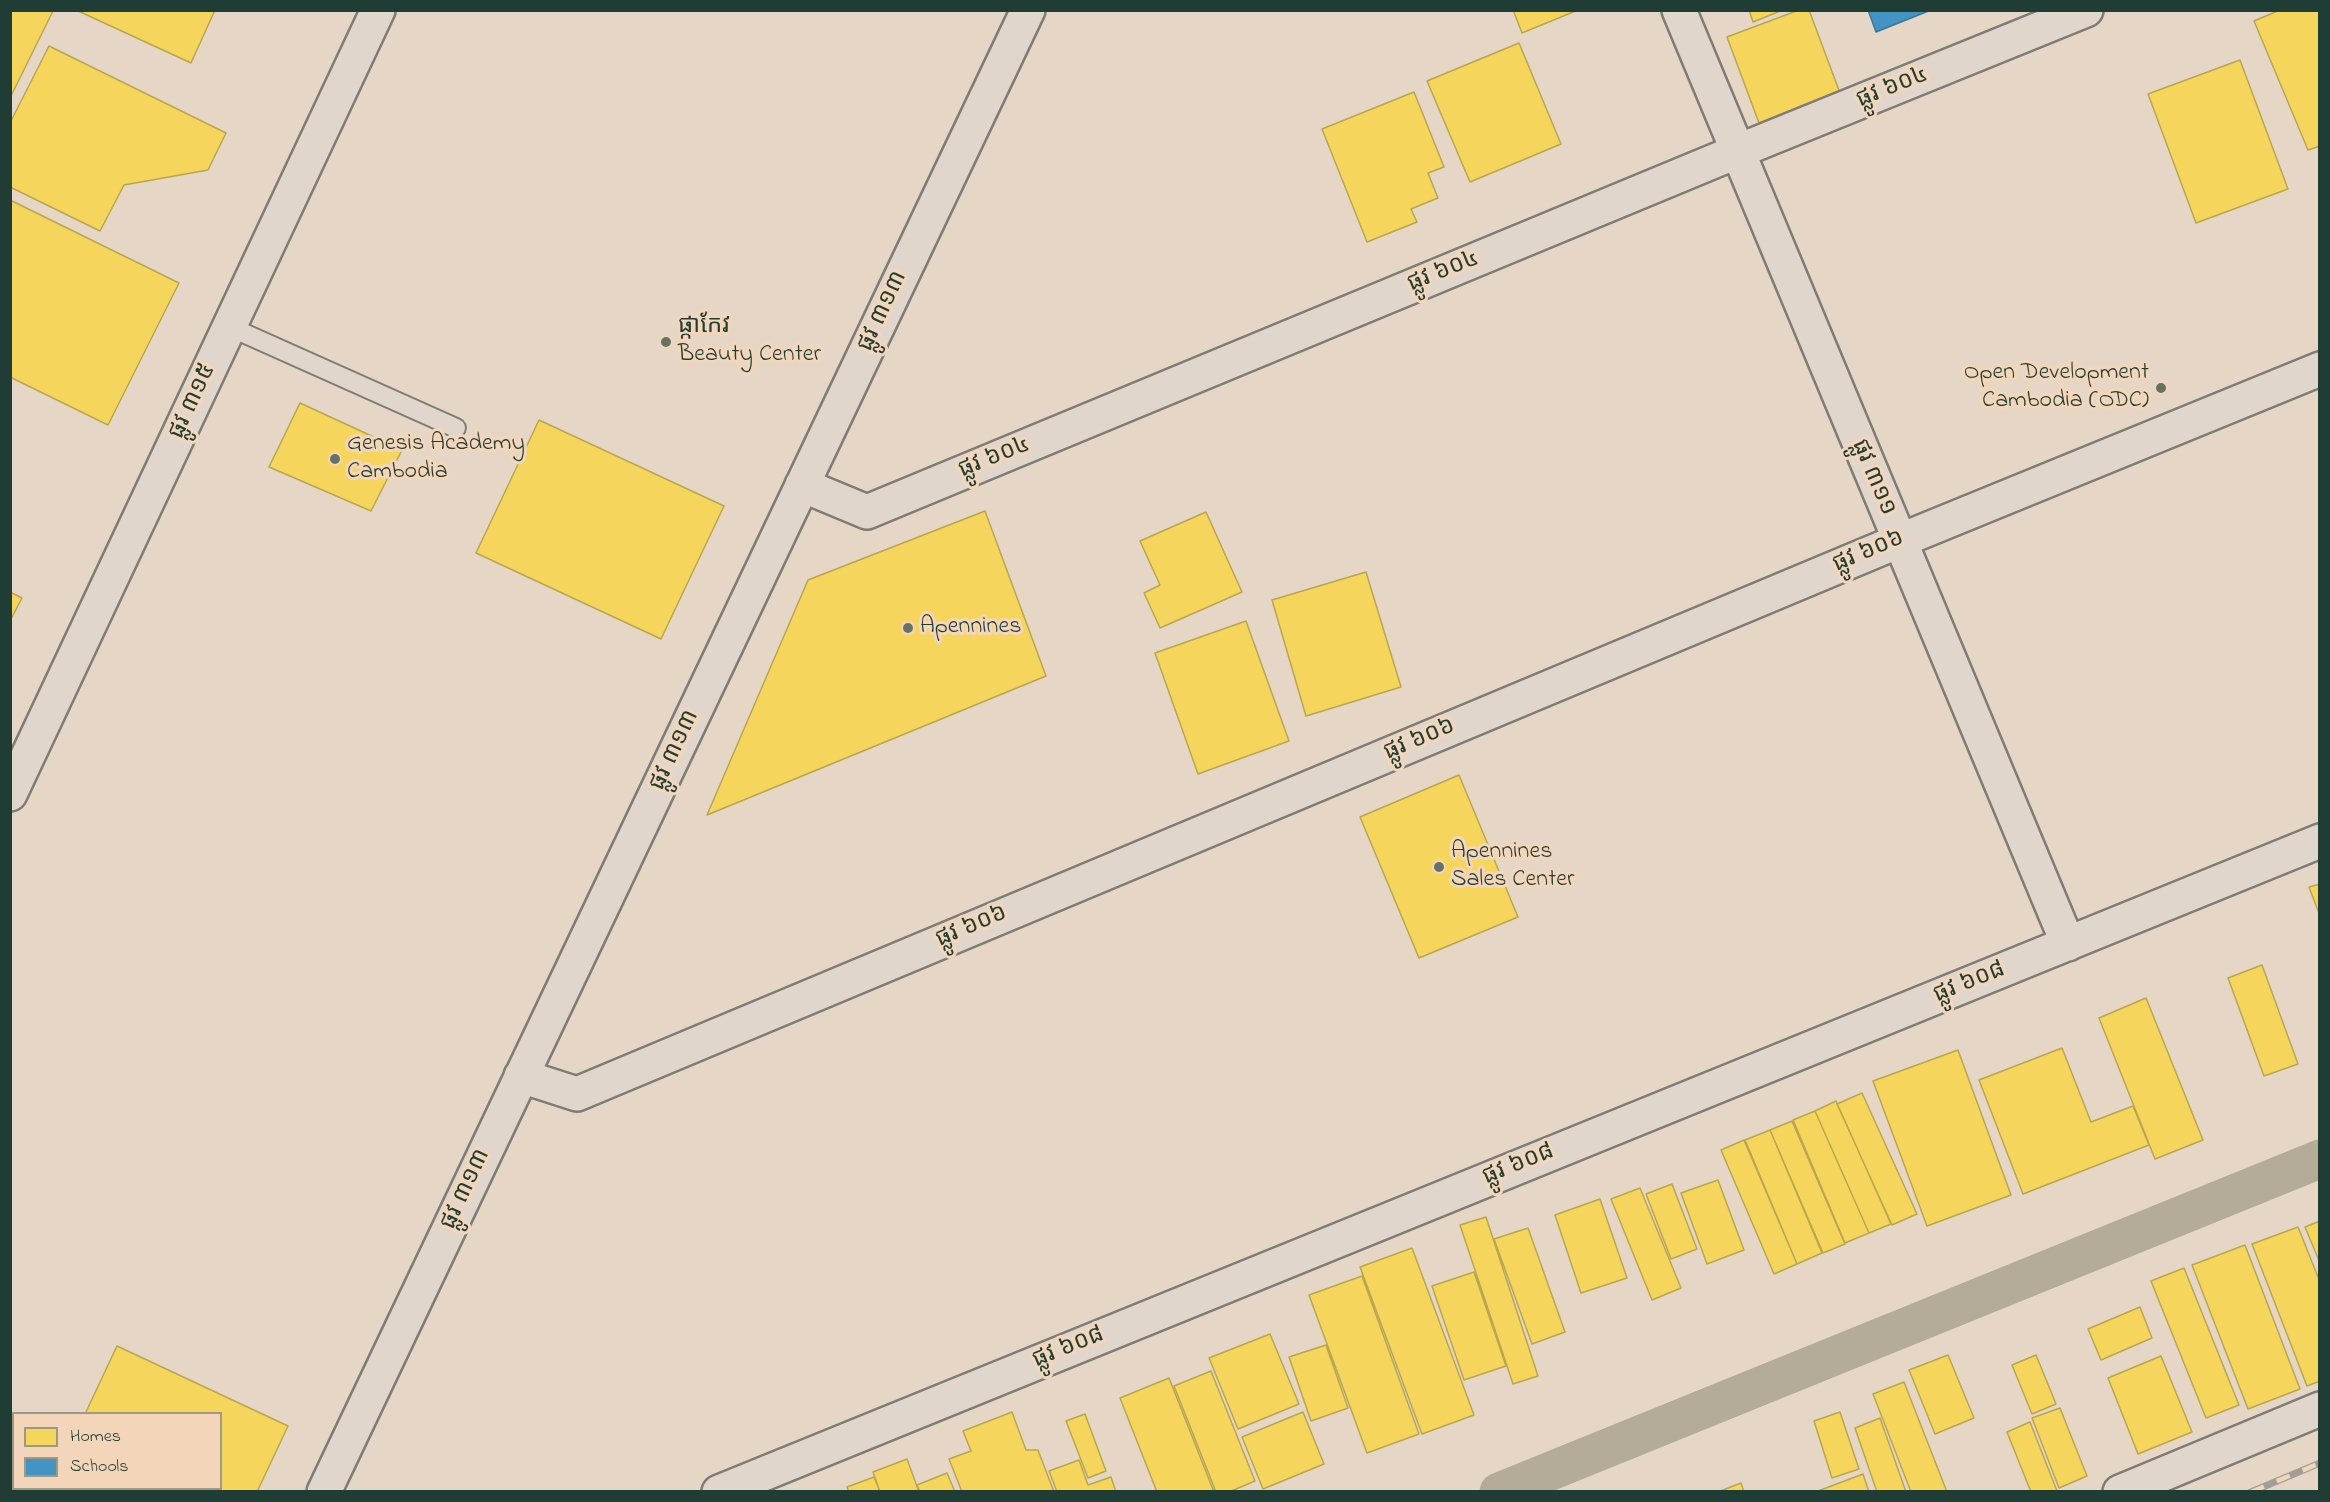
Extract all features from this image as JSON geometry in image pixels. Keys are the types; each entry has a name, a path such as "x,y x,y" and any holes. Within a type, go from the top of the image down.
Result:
{"street":[{"name":"ផ្លូវ ៣១៥","path":"10,794 378,10"},
{"name":"ផ្លូវ ៣១៣","path":"324,1491 1028,10"},
{"name":"ផ្លូវ ៣១១","path":"1679,10 1736,152 2068,944"},
{"name":"ផ្លូវ ៦០៤","path":"802,485 867,512 1736,152 2086,10"},
{"name":"ផ្លូវ ៦០៦","path":"521,1076 577,1094 1899,541 2319,369"},
{"name":"ផ្លូវ ៦០៨","path":"719,1491 2319,841"},
{"path":"2120,1491 2319,1409"}],"lane":[{"path":"230,327 456,428"}],"building: Homes":[{"path":"10,10 53,11 10,98"},
{"path":"76,10 215,10 191,63"},
{"path":"1513,10 1578,10 1522,33"},
{"path":"1749,10 1783,10 1753,22"},
{"path":"1799,10 1809,10 1840,93 1759,123 1727,37"},
{"path":"2280,10 2320,10 2320,146 2308,150 2254,21"},
{"path":"1519,43 1561,144 1470,182 1427,81"},
{"path":"49,46 226,133 208,170 124,185 100,231 10,187 10,123"},
{"path":"2240,60 2288,189 2196,223 2148,94"},
{"path":"1414,92 1444,167 1428,173 1438,198 1411,209 1417,222 1367,242 1322,129"},
{"path":"10,200 179,283 108,425 10,377"},
{"name":"Genesis Academy Cambodia","path":"300,403 402,450 371,511 269,467"},
{"path":"539,420 724,506 661,639 476,553"},
{"name":"Apennines","path":"985,511 1046,676 707,815 808,580"},
{"path":"1206,512 1242,592 1160,628 1144,593 1160,585 1140,541"},
{"path":"1366,572 1401,687 1306,716 1272,600"},
{"path":"10,592 22,598 10,621"},
{"path":"1246,621 1289,741 1198,774 1155,653"},
{"name":"Apennines Sales Center","path":"1459,775 1518,917 1419,958 1360,817"},
{"path":"2320,884 2320,916 2309,887"},
{"path":"2262,965 2298,1064 2264,1076 2228,978"},
{"path":"2146,998 2203,1140 2155,1159 2099,1018"},
{"path":"2062,1048 2091,1122 2133,1106 2149,1145 2023,1194 1979,1080"},
{"path":"1958,1050 2011,1195 1927,1226 1873,1081"},
{"path":"1862,1093 1917,1214 1892,1225 1837,1104"},
{"path":"1836,1101 1891,1224 1869,1233 1815,1111"},
{"path":"1815,1111 1869,1233 1845,1243 1793,1120"},
{"path":"1792,1121 1845,1244 1823,1253 1770,1130"},
{"path":"1770,1130 1822,1253 1797,1264 1745,1140"},
{"path":"1744,1140 1797,1264 1774,1274 1721,1150"},
{"path":"1718,1180 1744,1250 1707,1264 1681,1193"},
{"path":"1672,1184 1697,1249 1671,1259 1646,1194"},
{"path":"1640,1188 1681,1288 1652,1300 1611,1199"},
{"path":"1600,1199 1627,1278 1581,1293 1555,1215"},
{"path":"1486,1217 1538,1376 1513,1384 1460,1225"},
{"path":"2320,1221 2320,1263 2305,1227"},
{"path":"2298,1227 2320,1282 2320,1381 2307,1386 2252,1244"},
{"path":"1528,1228 1565,1332 1532,1344 1494,1239"},
{"path":"2245,1245 2300,1389 2248,1409 2192,1265"},
{"path":"1412,1248 1474,1415 1422,1434 1360,1267"},
{"path":"2184,1268 2239,1405 2206,1418 2151,1281"},
{"path":"1474,1272 1506,1366 1464,1380 1432,1286"},
{"path":"1362,1276 1419,1434 1367,1453 1309,1295"},
{"path":"2140,1307 2152,1338 2101,1360 2088,1329"},
{"path":"1270,1334 1299,1404 1238,1429 1209,1358"},
{"path":"1326,1345 1348,1408 1311,1421 1289,1357"},
{"path":"117,1346 288,1426 257,1492 78,1492 74,1490 222,1490 222,1412 86,1412"},
{"path":"1948,1355 1974,1418 1935,1434 1909,1370"},
{"path":"2036,1355 2056,1404 2032,1414 2012,1365"},
{"path":"2161,1356 2192,1432 2138,1454 2108,1378"},
{"path":"1211,1371 1255,1481 1229,1492 1216,1492 1174,1386"},
{"path":"1169,1378 1214,1492 1157,1492 1120,1398"},
{"path":"1904,1382 1947,1492 1911,1492 1873,1394"},
{"path":"2060,1408 2087,1476 2059,1488 2032,1418"},
{"path":"1012,1412 1026,1450 1038,1450 1054,1492 962,1492 949,1459 971,1451 963,1431"},
{"path":"1303,1412 1324,1464 1263,1489 1242,1437"},
{"path":"1840,1412 1859,1469 1832,1478 1814,1421"},
{"path":"1085,1414 1106,1471 1088,1478 1066,1421"},
{"path":"1880,1418 1906,1492 1877,1492 1855,1428"},
{"path":"2030,1422 2057,1491 2031,1492 2007,1432"},
{"path":"907,1459 919,1492 880,1492 873,1472"},
{"path":"1079,1460 1088,1485 1111,1477 1116,1492 1057,1492 1049,1471"},
{"path":"947,1473 955,1492 920,1492 917,1485"},
{"path":"1863,1474 1869,1492 1818,1492 1818,1491"},
{"path":"874,1477 880,1492 849,1492 847,1487"},
{"path":"1741,1483 1744,1492 1718,1492"}],"building: Schools":[{"path":"1868,10 1931,10 1876,32"}],"waterway":[{"path":"1499,1492 2320,1159"}],"railway":[{"path":"2251,1492 2320,1463"}],"place":[{"name":"ផ្កាកែវ Beauty Center","path":"666,342"},
{"name":"Open Development Cambodia (ODC)","path":"2161,388"},
{"name":"Genesis Academy Cambodia","path":"335,459"},
{"name":"Apennines","path":"908,628"},
{"name":"Apennines Sales Center","path":"1439,867"}]}
